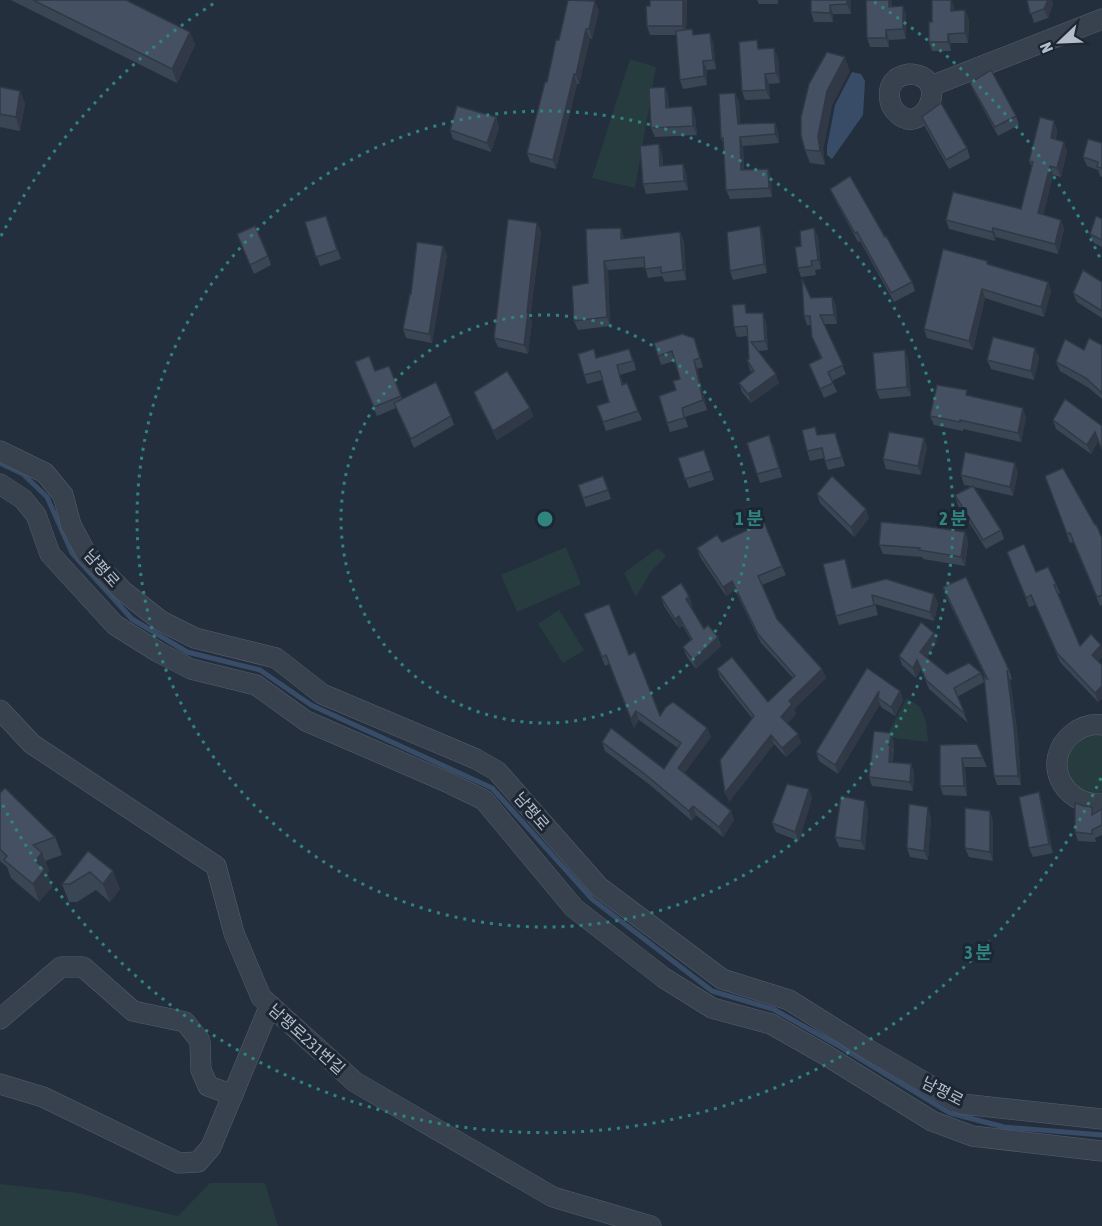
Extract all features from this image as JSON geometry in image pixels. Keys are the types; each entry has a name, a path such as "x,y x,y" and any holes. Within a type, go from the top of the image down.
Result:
{"street":[{"path":"931,86 1102,19"},
{"name":"남평로","path":"0,451 45,473 63,495 71,525 87,555 123,591 161,621 195,638 276,658 322,694 476,759 497,771 599,886 722,979 789,1000 962,1104 1102,1119"},
{"name":"남평로","path":"0,484 23,499 30,507 36,515 50,554 115,625 191,669 256,685 306,721 484,800 574,908 664,978 712,1008 771,1024 932,1121 972,1136 1102,1151"},
{"name":"남평로231번길","path":"0,710 32,744 216,866 234,933 261,997 355,1082 553,1197 651,1226"},
{"path":"1102,725 1095,724 1079,729 1066,739 1056,763 1059,779 1066,790 1086,802 1102,804"},
{"path":"0,1019 61,967 83,967 132,1011 185,1022 200,1041 201,1070 208,1086 233,1095"},
{"path":"0,1084 42,1097 179,1163 198,1162 212,1147 270,1005"}],"green space":[{"path":"630,59 656,67 635,188 592,178"},
{"path":"566,547 581,584 517,612 501,575"},
{"path":"658,548 666,556 651,571 636,597 624,573"},
{"path":"559,610 584,650 563,663 538,624"},
{"path":"907,698 920,707 926,722 928,742 886,737"},
{"path":"1091,734 1102,734 1102,793 1088,794 1074,785 1069,778 1066,761 1072,746"},
{"path":"210,1183 265,1183 278,1226 0,1226 0,1184 78,1193 178,1216"}],"water":[{"path":"852,72 861,74 865,81 863,115 832,159 827,155 827,147 835,105"}],"building":[{"path":"33,0 126,0 190,32 172,69"},
{"path":"568,0 595,1 553,160 527,153"},
{"path":"650,0 683,0 683,26 647,26 646,6 650,6"},
{"path":"811,0 847,0 847,4 830,5 830,13 811,12"},
{"path":"866,0 889,0 889,7 903,6 903,29 886,30 886,38 867,38"},
{"path":"932,0 951,0 951,11 965,10 965,33 948,34 948,42 929,42"},
{"path":"1027,0 1048,0 1044,9 1030,14"},
{"path":"692,29 693,35 710,33 713,60 703,61 704,76 680,80 676,31"},
{"path":"757,40 758,49 774,48 776,73 765,74 766,90 742,91 739,42"},
{"path":"827,52 845,57 827,91 818,136 820,151 805,150 801,136 801,117 809,84"},
{"path":"991,70 1016,116 995,127 970,83"},
{"path":"0,87 20,91 16,117 0,114"},
{"path":"665,87 666,108 692,106 693,126 651,128 649,88"},
{"path":"735,93 738,124 775,123 775,134 740,137 741,170 768,169 769,188 726,190 719,94"},
{"path":"941,103 967,148 946,160 922,117"},
{"path":"457,106 496,117 487,143 450,130"},
{"path":"1040,117 1054,121 1051,138 1064,142 1057,168 1050,166 1038,213 1061,220 1055,244 993,228 992,232 946,220 953,192 1021,209 1033,162 1029,161"},
{"path":"1088,139 1102,143 1102,168 1097,167 1098,162 1083,157"},
{"path":"659,144 660,166 683,164 684,181 643,184 640,146"},
{"path":"850,176 912,282 891,293 830,189"},
{"path":"326,216 337,250 316,257 305,222"},
{"path":"1096,216 1102,219 1102,240 1090,234"},
{"path":"508,219 537,223 524,345 494,338"},
{"path":"255,226 268,256 250,265 237,234"},
{"path":"760,226 764,264 730,271 727,232"},
{"path":"621,228 621,239 680,232 683,270 661,273 661,267 645,269 644,257 604,261 607,317 574,321 572,286 588,283 586,229"},
{"path":"814,228 818,260 811,261 812,266 798,268 795,247 801,246 800,231"},
{"path":"417,242 443,246 429,334 403,329 411,294"},
{"path":"943,249 1048,282 1041,307 982,289 969,341 924,329"},
{"path":"1083,270 1102,282 1102,311 1073,293"},
{"path":"802,279 811,298 832,297 834,315 820,315 843,365 828,372 833,383 820,389 809,364 822,358 812,337 810,316 804,316"},
{"path":"745,304 746,313 763,313 765,341 751,342 776,374 748,394 739,383 754,371 747,360 749,359 747,326 734,327 732,305"},
{"path":"682,334 694,338 700,358 694,360 703,400 682,408 684,418 667,423 659,396 676,390 673,381 680,379 672,351 658,356 654,343"},
{"path":"993,337 1035,348 1031,371 987,360"},
{"path":"1089,338 1102,345 1102,393 1086,378 1056,362 1065,339 1084,350"},
{"path":"594,349 596,358 629,349 633,361 617,365 622,385 627,383 638,411 603,422 597,406 609,402 600,371 584,375 578,354"},
{"path":"905,350 907,387 876,390 873,353"},
{"path":"369,356 375,371 389,366 401,396 374,407 355,362"},
{"path":"507,371 530,408 493,431 474,392"},
{"path":"436,382 451,416 411,439 394,403"},
{"path":"937,385 967,390 966,395 1023,408 1018,433 930,416"},
{"path":"1065,399 1102,426 1102,450 1095,432 1087,445 1053,420"},
{"path":"815,427 817,435 835,433 842,457 825,461 822,448 807,451 802,430"},
{"path":"889,432 924,438 918,466 883,459"},
{"path":"769,435 779,468 757,474 747,443"},
{"path":"704,450 711,471 685,479 678,458"},
{"path":"965,452 1015,463 1010,487 961,475"},
{"path":"1063,468 1102,538 1102,595 1097,597 1070,533 1067,534 1045,476"},
{"path":"603,476 608,490 583,498 578,485"},
{"path":"832,476 866,509 851,527 817,494"},
{"path":"973,486 1001,530 983,540 955,495"},
{"path":"764,522 782,566 758,576 777,619 822,669 789,701 792,704 781,717 798,734 782,748 771,735 725,793 720,760 754,716 717,669 732,657 768,702 795,676 758,634 732,581 723,587 697,548 717,535 722,542"},
{"path":"881,522 965,532 961,557 919,550 920,548 879,545"},
{"path":"1024,544 1036,572 1048,567 1080,646 1091,634 1101,645 1092,655 1102,665 1102,686 1095,693 1057,653 1031,595 1026,598 1007,552"},
{"path":"845,559 852,588 886,579 934,594 930,612 872,595 874,605 836,616 823,564"},
{"path":"966,577 1009,670 1007,671 1018,776 994,776 984,676 988,680 943,587"},
{"path":"681,583 689,596 686,599 704,629 708,625 718,637 693,660 683,647 692,639 679,616 675,619 661,597"},
{"path":"609,604 629,655 635,652 660,716 673,702 707,728 678,768 731,811 719,827 693,806 689,811 602,742 611,728 664,769 681,743 636,711 631,719 606,655 602,657 584,614"},
{"path":"921,622 934,633 920,652 947,674 969,663 981,673 954,688 965,714 926,680 917,660 913,668 899,656"},
{"path":"867,668 900,691 891,707 878,698 879,691 835,765 816,752"},
{"path":"874,731 891,733 888,745 890,745 889,762 911,764 910,782 869,777"},
{"path":"977,744 983,758 962,758 964,786 940,786 940,745"},
{"path":"787,784 809,789 795,832 772,823"},
{"path":"5,788 55,837 33,845 42,853 35,861 45,869 33,884 4,860 7,856 0,849 0,793"},
{"path":"1039,792 1049,844 1029,848 1019,797"},
{"path":"841,796 865,801 861,841 835,837"},
{"path":"1075,803 1092,807 1092,815 1102,809 1102,825 1092,830 1092,834 1075,832"},
{"path":"909,804 928,807 924,851 907,848"},
{"path":"965,808 990,811 990,852 965,848"},
{"path":"88,851 113,871 103,884 90,872 70,884 62,884"}],"waterway":[{"path":"0,463 23,474 47,497 72,553 132,619 187,652 260,670 311,705 492,788 592,899 712,991 773,1009 950,1113 1004,1127 1102,1135"}]}
